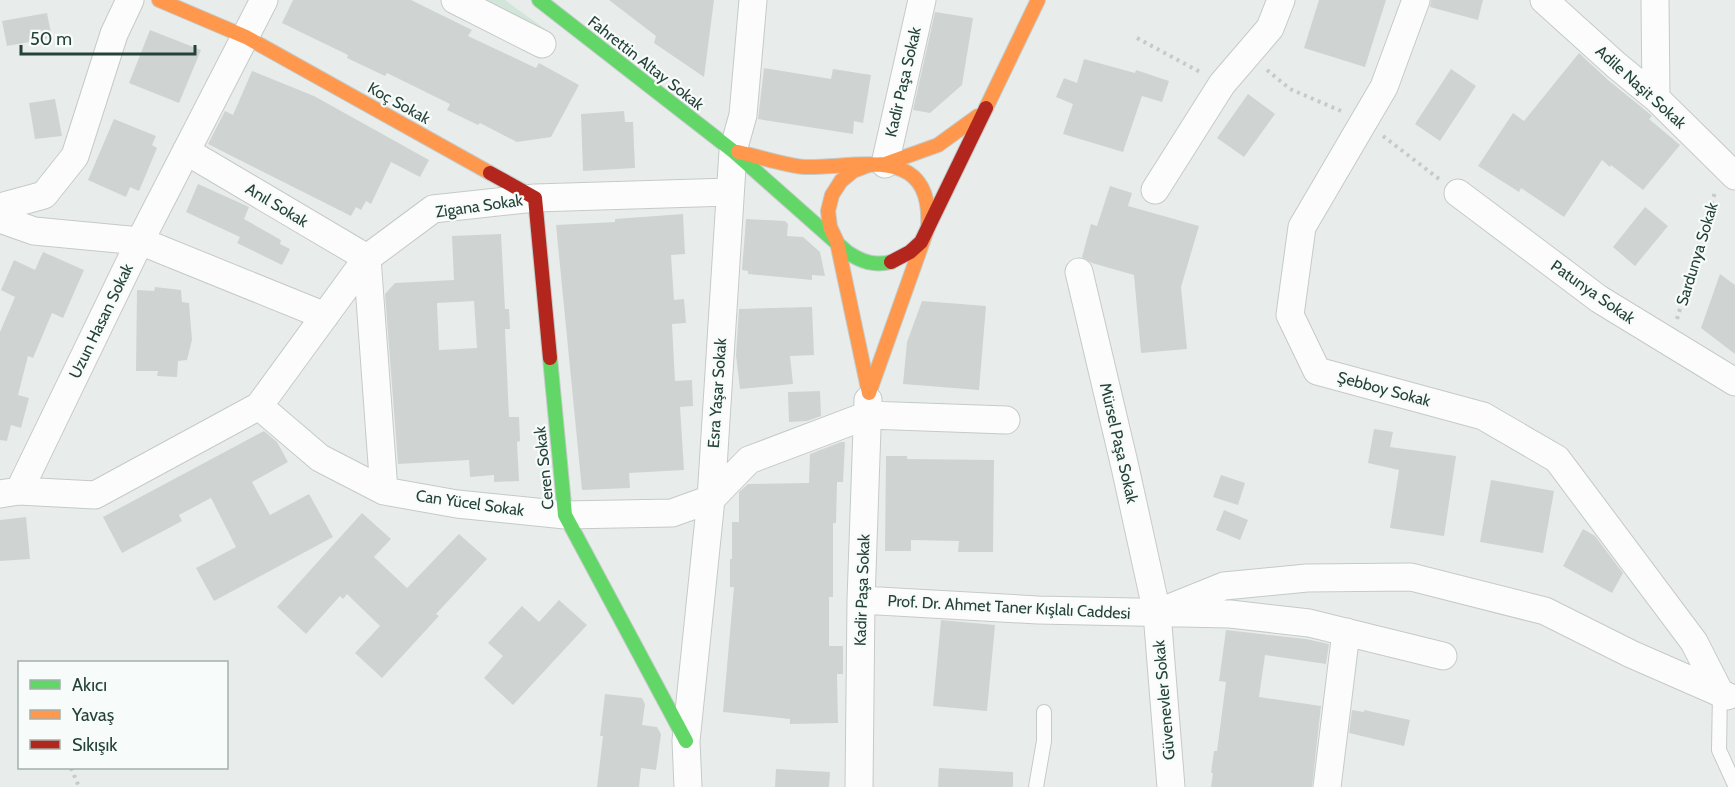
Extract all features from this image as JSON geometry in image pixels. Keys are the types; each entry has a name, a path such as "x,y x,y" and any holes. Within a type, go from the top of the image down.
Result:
{"street":[{"path":"0,207 44,195 75,156 114,34 130,0"},
{"name":"Koç Sokak","path":"159,0 246,37 535,198"},
{"name":"Uzun Hasan Sokak","path":"9,493 264,0"},
{"path":"455,0 542,44"},
{"name":"Fahrettin Altay Sokak","path":"539,0 733,151 837,242"},
{"name":"Esra Yaşar Sokak","path":"688,787 686,741 711,499 733,151 743,115 753,0"},
{"name":"Kadir Paşa Sokak","path":"885,164 922,0"},
{"path":"982,113 938,145 885,164 869,165 853,171 841,181 832,195 828,211 830,227 837,242 848,254 862,262 879,264 895,262 910,254 921,242 982,113 1034,0"},
{"path":"1155,190 1222,84 1270,28 1281,0"},
{"name":"Şebboy Sokak","path":"1416,0 1384,87 1302,227 1290,315 1317,371 1483,416 1557,459 1694,642 1728,696"},
{"name":"Adile Naşit Sokak","path":"1544,0 1656,98 1729,170"},
{"path":"1655,0 1656,98"},
{"name":"Anıl Sokak","path":"186,151 367,258"},
{"path":"733,151 802,167 885,164 902,169 915,179 925,193 929,210 928,227"},
{"name":"Zigana Sokak","path":"259,406 367,258 433,208 535,198 730,192"},
{"name":"Patunya Sokak","path":"1458,193 1599,299 1735,382"},
{"name":"Ceren Sokak","path":"535,198 565,515 686,741"},
{"path":"0,219 34,231 140,241 325,316"},
{"name":"Kadir Paşa Sokak","path":"868,404 928,227"},
{"name":"Kadir Paşa Sokak","path":"837,242 868,404 861,600 859,787"},
{"path":"367,258 384,491"},
{"name":"Mürsel Paşa Sokak","path":"1079,272 1157,613"},
{"name":"Can Yücel Sokak","path":"259,406 320,458 384,491 457,504 565,515 672,513 711,499 749,460 868,404 1006,420"},
{"path":"9,493 95,495 259,406"},
{"name":"Prof. Dr. Ahmet Taner Kışlalı Caddesi","path":"1157,613 1224,586 1307,578 1411,577 1545,611 1631,654 1728,696"},
{"name":"Prof. Dr. Ahmet Taner Kışlalı Caddesi","path":"861,600 1038,610 1230,614 1309,623 1443,656"},
{"name":"Güvenevler Sokak","path":"1157,613 1172,787"},
{"path":"1327,787 1346,632"}],"lane":[{"path":"1728,696 1719,750 1735,785"},
{"path":"1036,787 1044,741 1044,712"}],"path":[{"path":"1137,38 1222,84"},
{"name":"Sardunya Sokak","path":"1670,343 1729,170"},
{"path":"72,769 79,787"}],"green space":[{"path":"481,0 505,0 549,32"}],"building":[{"path":"293,0 411,0 472,30 468,36 536,68 539,63 579,85 551,137 517,142 480,123 478,125 447,110 450,104 387,73 385,76 347,58 348,55 282,23"},
{"path":"609,0 714,0 704,77 654,43 656,36"},
{"path":"1319,0 1386,0 1365,67 1304,48"},
{"path":"1431,0 1483,0 1478,20 1430,7"},
{"path":"935,12 973,18 962,85 930,113 913,110"},
{"path":"47,13 52,38 7,46 2,21"},
{"path":"150,30 201,50 179,103 129,83"},
{"path":"1579,53 1652,116 1649,119 1680,145 1643,190 1602,160 1564,217 1521,188 1519,192 1478,166 1513,113 1524,121"},
{"path":"1084,59 1135,73 1136,70 1169,81 1162,102 1142,96 1123,152 1063,134 1073,104 1056,97 1064,78 1077,83"},
{"path":"764,68 831,79 833,69 871,75 863,123 854,121 853,134 758,119"},
{"path":"1451,69 1476,86 1440,141 1415,124"},
{"path":"252,71 314,96 429,160 420,177 391,162 371,204 366,201 361,210 356,207 351,216 208,144 225,111 233,115"},
{"path":"1248,94 1275,114 1244,157 1217,138"},
{"path":"55,99 62,136 35,139 29,103"},
{"path":"624,111 625,122 633,122 635,168 583,171 581,114"},
{"path":"114,119 156,136 152,145 157,148 139,191 130,187 126,197 88,180"},
{"path":"198,184 249,207 244,219 281,240 280,244 290,249 282,265 237,243 240,237 186,212"},
{"path":"1110,186 1132,193 1128,206 1199,226 1181,287 1187,349 1141,353 1134,275 1092,263 1082,257 1091,224 1097,226"},
{"path":"1645,207 1668,226 1635,266 1613,247"},
{"path":"683,214 685,254 671,255 674,300 684,299 686,323 672,324 675,381 692,380 693,406 680,407 684,470 629,473 630,488 582,490 556,225 615,222 615,219"},
{"path":"746,219 785,221 788,224 787,236 803,237 820,252 825,276 812,275 812,280 748,274 748,271 742,270"},
{"path":"501,234 505,309 509,309 510,329 505,329 509,417 519,417 520,441 517,442 519,481 494,482 494,475 470,477 469,460 398,464 385,294 395,283 454,280 452,236","holes":["474,301 477,348 439,350 437,303"]},
{"path":"43,252 84,270 63,318 52,313 33,358 28,356 18,395 29,398 21,428 11,425 7,441 0,440 0,332 15,297 1,290 14,260 35,270"},
{"path":"1720,274 1735,285 1735,354 1701,328"},
{"path":"155,287 181,290 182,302 189,303 192,340 187,360 178,361 177,377 157,376 158,371 136,371 137,290 154,291"},
{"path":"922,301 986,306 979,390 903,384 907,342"},
{"path":"812,307 814,355 790,356 793,384 740,389 736,355 739,309"},
{"path":"820,391 821,416 807,421 789,422 788,392"},
{"path":"1374,429 1393,432 1390,447 1456,456 1444,536 1390,528 1399,470 1368,463"},
{"path":"264,431 277,442 288,462 252,482 270,515 309,494 333,537 214,601 196,568 236,547 211,498 179,515 182,521 122,553 103,517"},
{"path":"845,442 843,482 837,482 836,523 833,523 833,597 829,597 829,646 843,646 843,674 837,674 838,723 790,724 790,719 723,712 734,587 730,587 732,522 739,522 739,492 748,484 809,483 810,454"},
{"path":"886,456 907,456 907,459 994,460 993,552 958,552 959,541 911,540 911,551 885,551"},
{"path":"1221,475 1245,483 1238,505 1213,497"},
{"path":"1491,480 1554,491 1543,553 1480,542"},
{"path":"1224,510 1248,520 1240,540 1216,530"},
{"path":"362,513 391,539 374,557 407,588 459,534 487,559 436,614 439,616 382,678 355,653 380,626 347,594 343,599 340,596 306,634 277,607"},
{"path":"26,517 30,559 0,561 0,520"},
{"path":"1583,529 1595,536 1623,573 1612,593 1563,566"},
{"path":"559,600 587,625 513,705 484,678 503,656 488,643 522,606 539,622"},
{"path":"941,620 995,625 987,711 933,706"},
{"path":"1226,630 1306,639 1329,644 1326,664 1265,655 1259,697 1321,706 1312,787 1211,787 1214,751 1217,751 1226,682 1219,681"},
{"path":"605,694 642,698 645,704 642,725 657,727 661,734 656,770 641,768 639,787 597,787"},
{"path":"1352,710 1364,712 1364,710 1410,720 1404,746 1349,733"},
{"path":"939,768 1013,772 1013,787 938,787"},
{"path":"776,769 830,772 829,787 775,787"}],"traffic: fast":[{"path":"539,0 733,151 847,252 868,262 879,264 891,262"},
{"path":"550,358 565,515 686,741"}],"traffic: slow":[{"path":"159,0 246,37 490,173"},
{"path":"986,108 1038,0"},
{"path":"869,393 837,242 830,227 828,211 832,195 841,181 853,171 869,165 885,164 938,145 978,116"},
{"path":"738,152 805,167 869,164 889,166 906,171 918,182 926,200 928,227 869,393"}],"traffic: jam":[{"path":"891,262 910,252 921,242 986,108"},
{"path":"490,173 535,198 550,358"}]}
